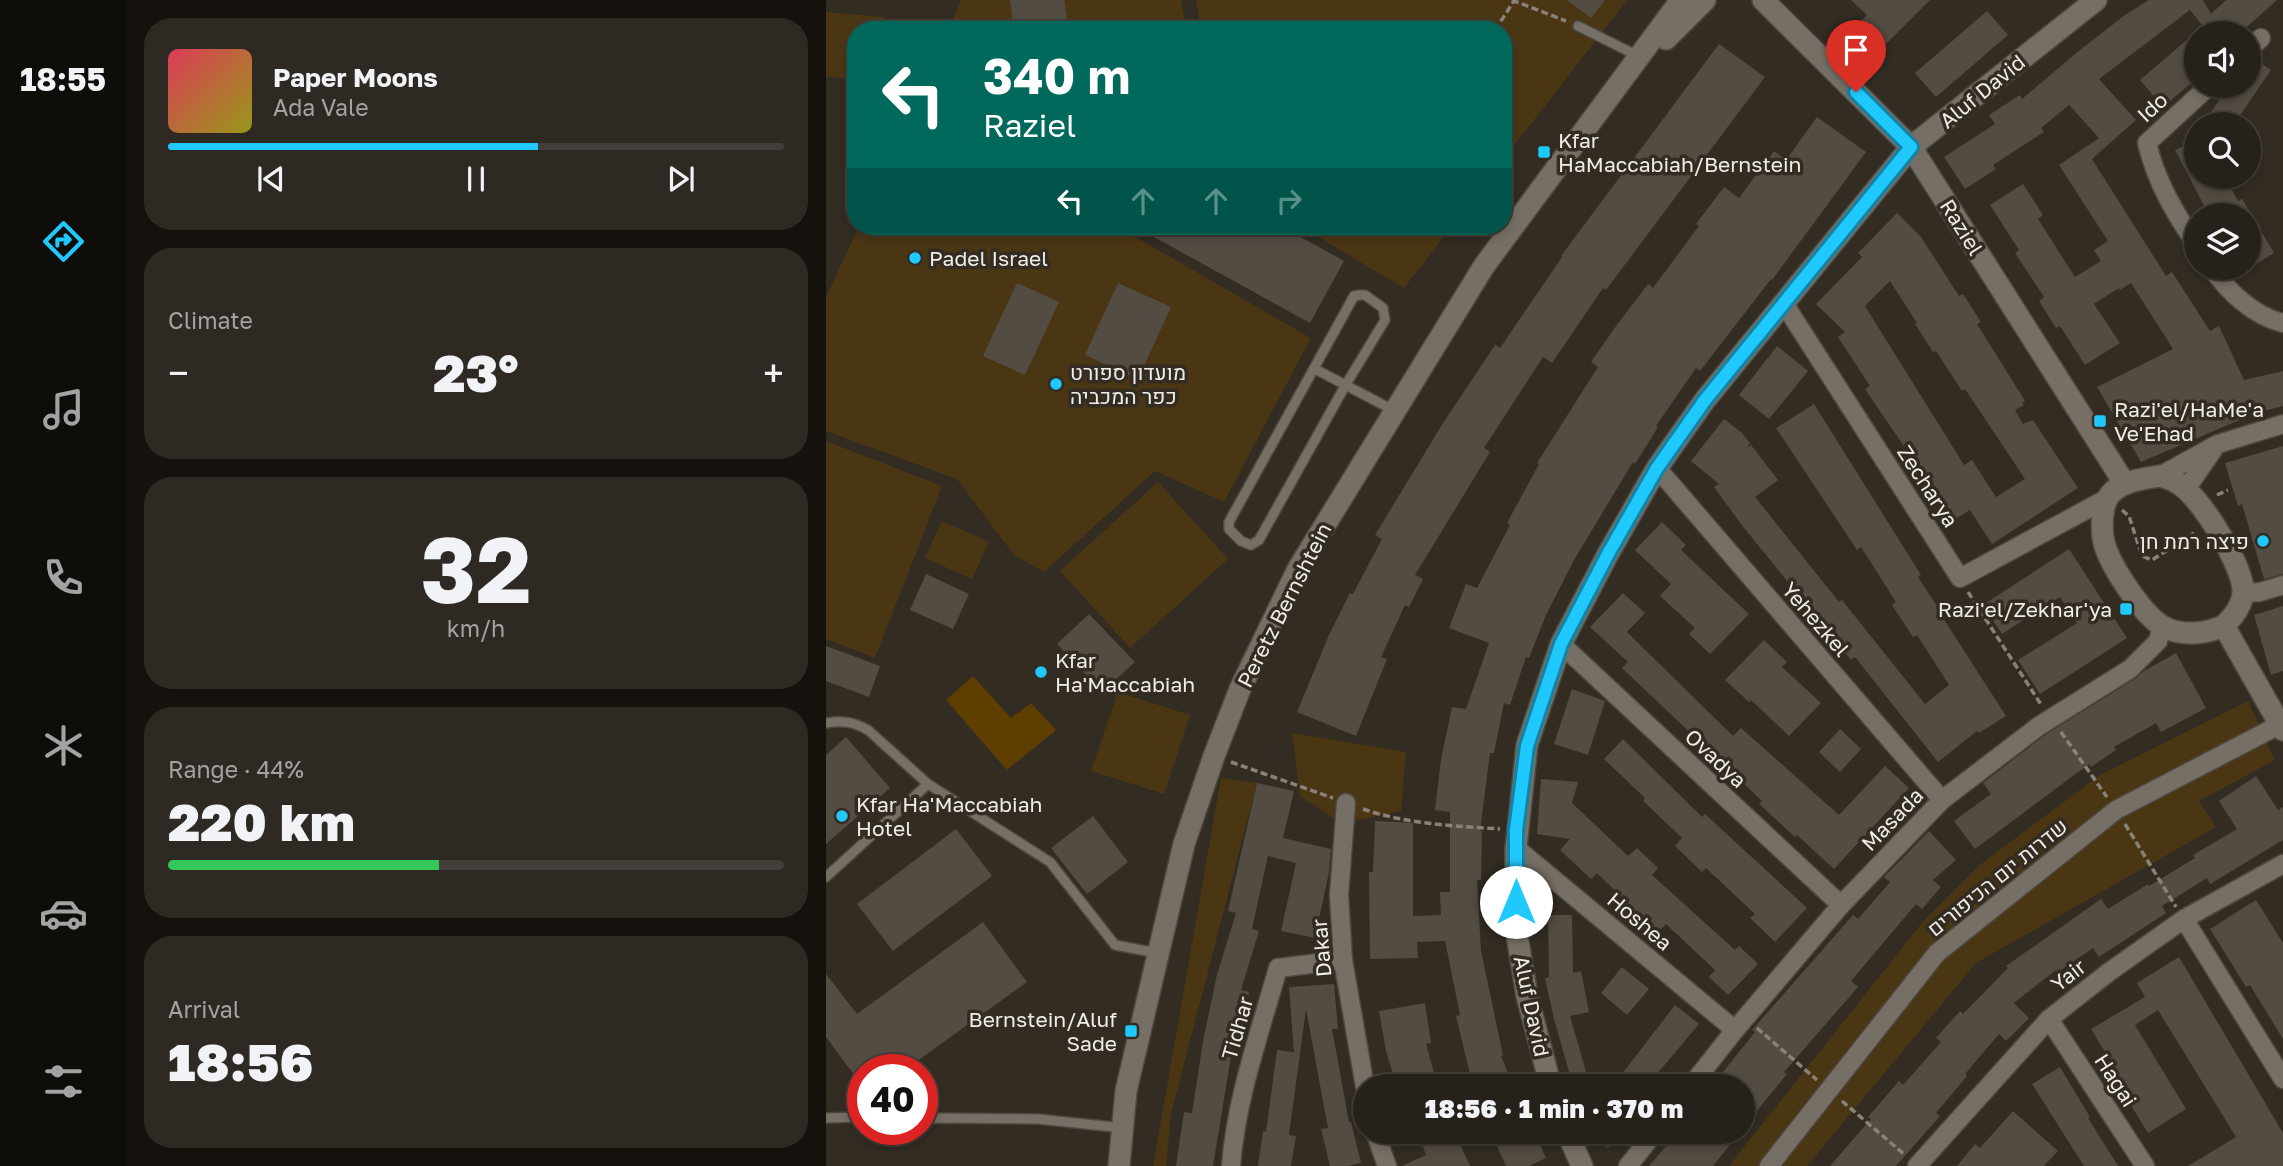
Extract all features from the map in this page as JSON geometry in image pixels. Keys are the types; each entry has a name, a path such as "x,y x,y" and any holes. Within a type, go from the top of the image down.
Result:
{"street":[{"name":"Peretz Bernshtein","path":"1512,228 1681,0"},
{"name":"Peretz Bernshtein","path":"1599,109 1705,0"},
{"name":"Raziel","path":"1763,0 1911,147 2125,484"},
{"name":"Aluf David","path":"1548,1074 1527,996 1516,929 1516,848 1527,746 1561,644 1657,468 1705,400 1911,147 2096,0"},
{"name":"Ido","path":"2184,226 2153,168 2147,143 2196,98"},
{"name":"Peretz Bernshtein","path":"1119,1166 1126,1091 1184,844 1240,689 1298,569 1484,266 1507,235"},
{"path":"2221,280 2242,302 2274,321 2283,323"},
{"name":"Zecharya","path":"1783,302 1960,578"},
{"path":"1960,578 2080,513 2105,506 2125,484 2160,476 2218,444 2283,424"},
{"path":"2186,489 2218,444"},
{"name":"Yehezkel","path":"1657,468 1942,800"},
{"path":"2105,506 2105,545 2124,583 2162,627 2191,634 2224,626 2236,612 2243,593 2239,569 2186,489 2173,480 2160,476"},
{"path":"2243,593 2260,592 2283,585"},
{"path":"2224,626 2282,726"},
{"name":"Masada","path":"1700,1074 1841,905 1942,800 2050,718 2130,668 2158,641 2162,627"},
{"name":"Ovadya","path":"1561,644 1841,905"},
{"name":"שדרות יום הכיפורים","path":"1769,1166 1937,953 2116,810 2282,726"},
{"name":"Dakar","path":"1346,803 1339,895 1343,960 1364,1074"},
{"name":"Hoshea","path":"1516,848 1735,1030"},
{"name":"Yair","path":"1917,1166 2049,1019 2184,919 2283,863"},
{"path":"2184,919 2283,1079"},
{"name":"Tidhar","path":"1231,1166 1247,1077 1278,968 1343,960"},
{"name":"Hagai","path":"2049,1019 2145,1166"},
{"path":"1379,1144 1387,1166"},
{"path":"1572,1144 1582,1166"},
{"path":"1628,1166 1645,1144"}],"lane":[{"path":"1578,26 1638,56"},
{"path":"1365,295 1384,308 1385,320 1345,386 1258,540 1251,545 1241,541 1229,529 1229,522 1354,296 1365,295"},
{"path":"1315,369 1395,411"},
{"path":"826,723 843,721 869,730 928,784 1050,862 1115,945 1158,954"},
{"path":"826,877 928,784"},
{"path":"826,1118 847,1117"},
{"path":"938,1118 1038,1119 1123,1128"}],"path":[{"path":"1500,21 1513,0 1578,26"},
{"path":"2105,506 2129,516 2142,556 2152,560 2205,526 2200,508 2228,490"},
{"path":"1960,578 2050,718 2116,810 2184,919"}],"shaded area":[{"path":"961,0 1181,0 1185,21 953,21"},
{"path":"1196,0 1627,0 1512,148 1512,21 1200,21"},
{"path":"826,12 884,17 884,21 847,21 847,78 826,77"},
{"name":"מועדון ספורט כפר המכביה","path":"855,235 1132,235 1311,338 1224,502 1155,471 1044,572 1014,555 957,479 826,431 826,297"},
{"path":"1315,235 1445,235 1404,288"},
{"path":"826,441 942,486 875,658 826,639"},
{"path":"1158,482 1228,559 1130,648 1060,571"},
{"path":"942,521 989,542 972,579 925,558"},
{"path":"973,676 1011,718 1031,703 1056,730 1007,770 946,700"},
{"path":"1118,692 1190,715 1164,794 1091,771"},
{"path":"2248,701 2275,760 2199,801 2216,827 1976,963 1807,1166 1729,1166 1746,1144 1755,1144 1755,1133 1921,924 1981,864 2100,775"},
{"path":"1292,733 1406,752 1401,811 1342,824 1300,796"},
{"path":"1221,778 1257,783 1171,1114 1166,1166 1153,1166"}],"building":[{"path":"1010,0 1064,0 1068,21 1013,21"},
{"path":"1567,0 1605,0 1591,18"},
{"path":"1851,0 1930,0 1886,44 1862,20 1867,15"},
{"path":"2149,0 2203,0 2211,14 2226,0 2277,0 2253,21 2199,21 2190,10 2099,79 2136,120 2092,159 2166,276 2172,272 2210,331 2219,326 2244,380 2283,371 2283,406 2256,413 2141,462 2097,387 2173,349 2131,283 2094,304 2120,343 2085,365 2060,326 2056,328 2039,301 2044,297 2015,253 2019,250 1990,205 2023,184 2043,215 2038,219 2075,277 2101,261 2094,250 2108,241 2059,165 2099,138 2069,105 2041,128 2044,132 1993,165 1996,169 1965,189 1944,157 1995,124 1989,115 2020,95 2022,99 2125,15"},
{"path":"1987,11 2008,35 1936,97 1915,73"},
{"path":"2184,42 2184,89 2163,107 2140,80"},
{"path":"1719,44 1765,77 1606,290 1603,288 1552,363 1543,357 1484,448 1490,452 1415,575 1423,579 1409,607 1405,605 1381,657 1387,659 1356,736 1297,712 1329,635 1382,539 1375,535 1443,423 1495,345 1500,348 1561,256"},
{"path":"2261,64 2271,70 2261,85"},
{"path":"2221,98 2252,98 2242,112 2211,112"},
{"path":"1817,117 1866,152 1772,280 1700,371 1696,368 1656,426 1658,427 1635,464 1633,462 1574,560 1546,615 1529,658 1526,657 1510,705 1504,703 1494,753 1490,753 1480,831 1481,880 1477,880 1481,951 1503,1055 1501,1056 1509,1074 1470,1074 1456,1016 1460,1015 1445,941 1417,942 1418,958 1370,959 1369,872 1373,872 1375,821 1413,823 1413,916 1441,915 1440,892 1450,892 1450,812 1435,810 1441,759 1452,707 1466,709 1489,643 1449,628 1466,584 1477,588 1510,525 1507,523 1539,464 1537,463 1598,367 1591,362 1616,326 1648,284 1653,288 1724,187 1739,198 1774,151 1786,160"},
{"path":"2184,146 2184,167 2175,150"},
{"path":"2195,189 2232,189 2238,201 2242,199 2244,203 2203,203"},
{"path":"1897,213 1921,237 1959,296 1963,294 1981,322 1977,324 2025,401 2022,403 2024,405 2015,410 2023,424 2033,420 2078,488 1992,544 1970,510 1949,523 1927,489 1931,486 1865,389 1870,386 1838,337 1845,332 1816,304 1862,257 1858,253","holes":["1890,281 1917,323 1915,324 1933,352 1936,351 1962,391 1965,389 2025,479 1996,497 1972,460 1964,465 1865,306"]},
{"path":"2261,231 2274,253 2261,261"},
{"path":"1150,235 1297,235 1344,261 1310,323"},
{"path":"1017,283 1059,302 1025,375 983,356"},
{"path":"1118,283 1171,307 1138,379 1085,355"},
{"path":"1777,346 1808,371 1769,419 1739,395"},
{"path":"1814,404 1921,575 1918,577 1943,618 2006,716 1979,733 1977,731 1938,762 1855,657 1851,660 1741,524 1714,487 1719,484 1691,461 1724,419 1741,432 1750,443 1746,448 1751,445 1778,480 1755,497 1925,704 1949,685 1917,635 1913,637 1892,605 1896,602 1861,547 1857,550 1776,428"},
{"path":"2283,446 2283,574 2264,579 2242,504 2238,506 2225,463"},
{"path":"1662,522 1686,545 1681,550 1749,614 1710,654 1689,634 1695,628 1660,596 1671,584 1635,550"},
{"path":"2069,549 2127,638 2040,694 2018,660 2077,623 2060,597 2002,634 1983,605"},
{"path":"926,574 969,594 953,629 910,610"},
{"path":"1623,593 1645,613 1627,632 1733,736 1741,728 1839,815 1885,766 1909,788 1834,869 1759,804 1762,801 1622,668 1628,662 1590,627"},
{"path":"2283,606 2283,671 2271,675 2254,615"},
{"path":"1089,614 1135,662 1102,692 1057,644"},
{"path":"1764,640 1787,662 1782,667 1821,703 1789,736 1725,680"},
{"path":"826,646 880,666 869,697 826,681"},
{"path":"2176,653 2206,708 2161,732 2156,723 2114,747 2116,750 2091,767 2089,764 1975,849 1954,821 1991,794 1983,783 2045,735"},
{"path":"1572,689 1605,701 1588,755 1554,744"},
{"path":"1840,729 1861,749 1840,772 1819,752"},
{"name":"Kfar Ha'Maccabiah Hotel","path":"846,737 890,788 826,844 826,755"},
{"path":"1623,739 1702,817 1705,814 1807,908 1775,942 1750,918 1755,914 1706,868 1702,872 1675,846 1682,838 1604,759"},
{"path":"2256,776 2278,810 2283,807 2283,840 2210,884 2207,878 2162,906 2166,913 2099,957 2093,948 2058,972 2056,970 2014,1003 2029,1018 2006,1041 1999,1034 1936,1113 1940,1116 1896,1166 1830,1166 1871,1119 1868,1117 1899,1081 1903,1085 1941,1042 1936,1038 1960,1011 1963,1014 2008,968 2006,966 2101,899 2108,909 2195,858 2193,855 2237,829 2219,801"},
{"path":"1541,779 1578,782 1572,803 1628,856 1637,848 1658,868 1652,875 1735,950 1739,946 1758,964 1728,995 1709,977 1715,970 1666,924 1658,932 1597,873 1591,879 1560,850 1570,839 1537,834"},
{"path":"1257,783 1294,791 1283,838 1331,849 1329,872 1315,938 1281,931 1296,863 1268,856 1252,929 1259,931 1241,990 1249,992 1237,1045 1233,1044 1213,1166 1176,1166 1184,1112 1192,1113 1217,975 1236,913 1228,911"},
{"path":"1093,816 1128,862 1087,894 1051,848"},
{"path":"956,829 992,876 893,951 857,904"},
{"path":"1929,831 1956,860 1933,880 1941,887 1922,909 1916,904 1851,981 1858,987 1784,1072 1787,1074 1755,1113 1755,1074 1721,1074 1755,1032 1752,1030 1853,915 1858,919 1890,882 1884,877"},
{"path":"2256,900 2283,943 2283,1039 2250,985 2246,987 2210,929"},
{"path":"1548,915 1572,915 1573,973 1581,971 1589,1012 1570,1016 1587,1074 1570,1074 1545,978 1549,977"},
{"path":"983,922 1027,982 927,1054 847,1054 847,1065 826,1037 826,974 857,1014"},
{"path":"2179,957 2283,1133 2283,1166 2188,1166 2236,1137 2158,1010 2135,1025 2186,1109 2148,1133 2111,1073 2116,1070 2091,1029 2145,997 2137,983"},
{"path":"1622,967 1649,989 1627,1015 1601,993"},
{"path":"1334,984 1338,1029 1332,1029 1349,1122 1353,1130 1353,1144 1356,1144 1361,1163 1330,1166 1321,1129 1328,1128 1306,1009 1289,1135 1296,1136 1291,1166 1258,1166 1263,1131 1266,1132 1277,1050 1294,1052 1289,987"},
{"path":"1425,1003 1431,1043 1426,1044 1434,1074 1393,1074 1379,1011"},
{"path":"1675,1005 1699,1024 1657,1074 1622,1074"},
{"path":"2060,1067 2118,1166 2084,1166 2032,1084"},
{"path":"2013,1111 2058,1151 2044,1166 1957,1166 1975,1144 1980,1148"},
{"path":"1422,1144 1460,1144 1470,1166 1402,1166 1426,1155"},
{"path":"1496,1144 1540,1144 1546,1158 1529,1166 1506,1166"},
{"path":"1668,1144 1730,1144 1713,1166 1649,1166"}],"place":[{"name":"Kfar HaMaccabiah/Bernstein","path":"1544,152"},
{"name":"Padel Israel","path":"915,258"},
{"name":"מועדון ספורט כפר המכביה","path":"1056,384"},
{"name":"Razi'el/HaMe'a Ve'Ehad","path":"2100,421"},
{"name":"פיצה רמת חן","path":"2263,541"},
{"name":"Razi'el/Zekhar'ya","path":"2126,609"},
{"name":"Kfar Ha'Maccabiah","path":"1041,672"},
{"name":"Kfar Ha'Maccabiah Hotel","path":"842,816"},
{"name":"Bernstein/Aluf Sade","path":"1131,1031"}],"route":[{"path":"1516,902 1516,830 1527,746 1561,644 1608,554 1657,468 1705,400 1911,147 1856,92"}]}
